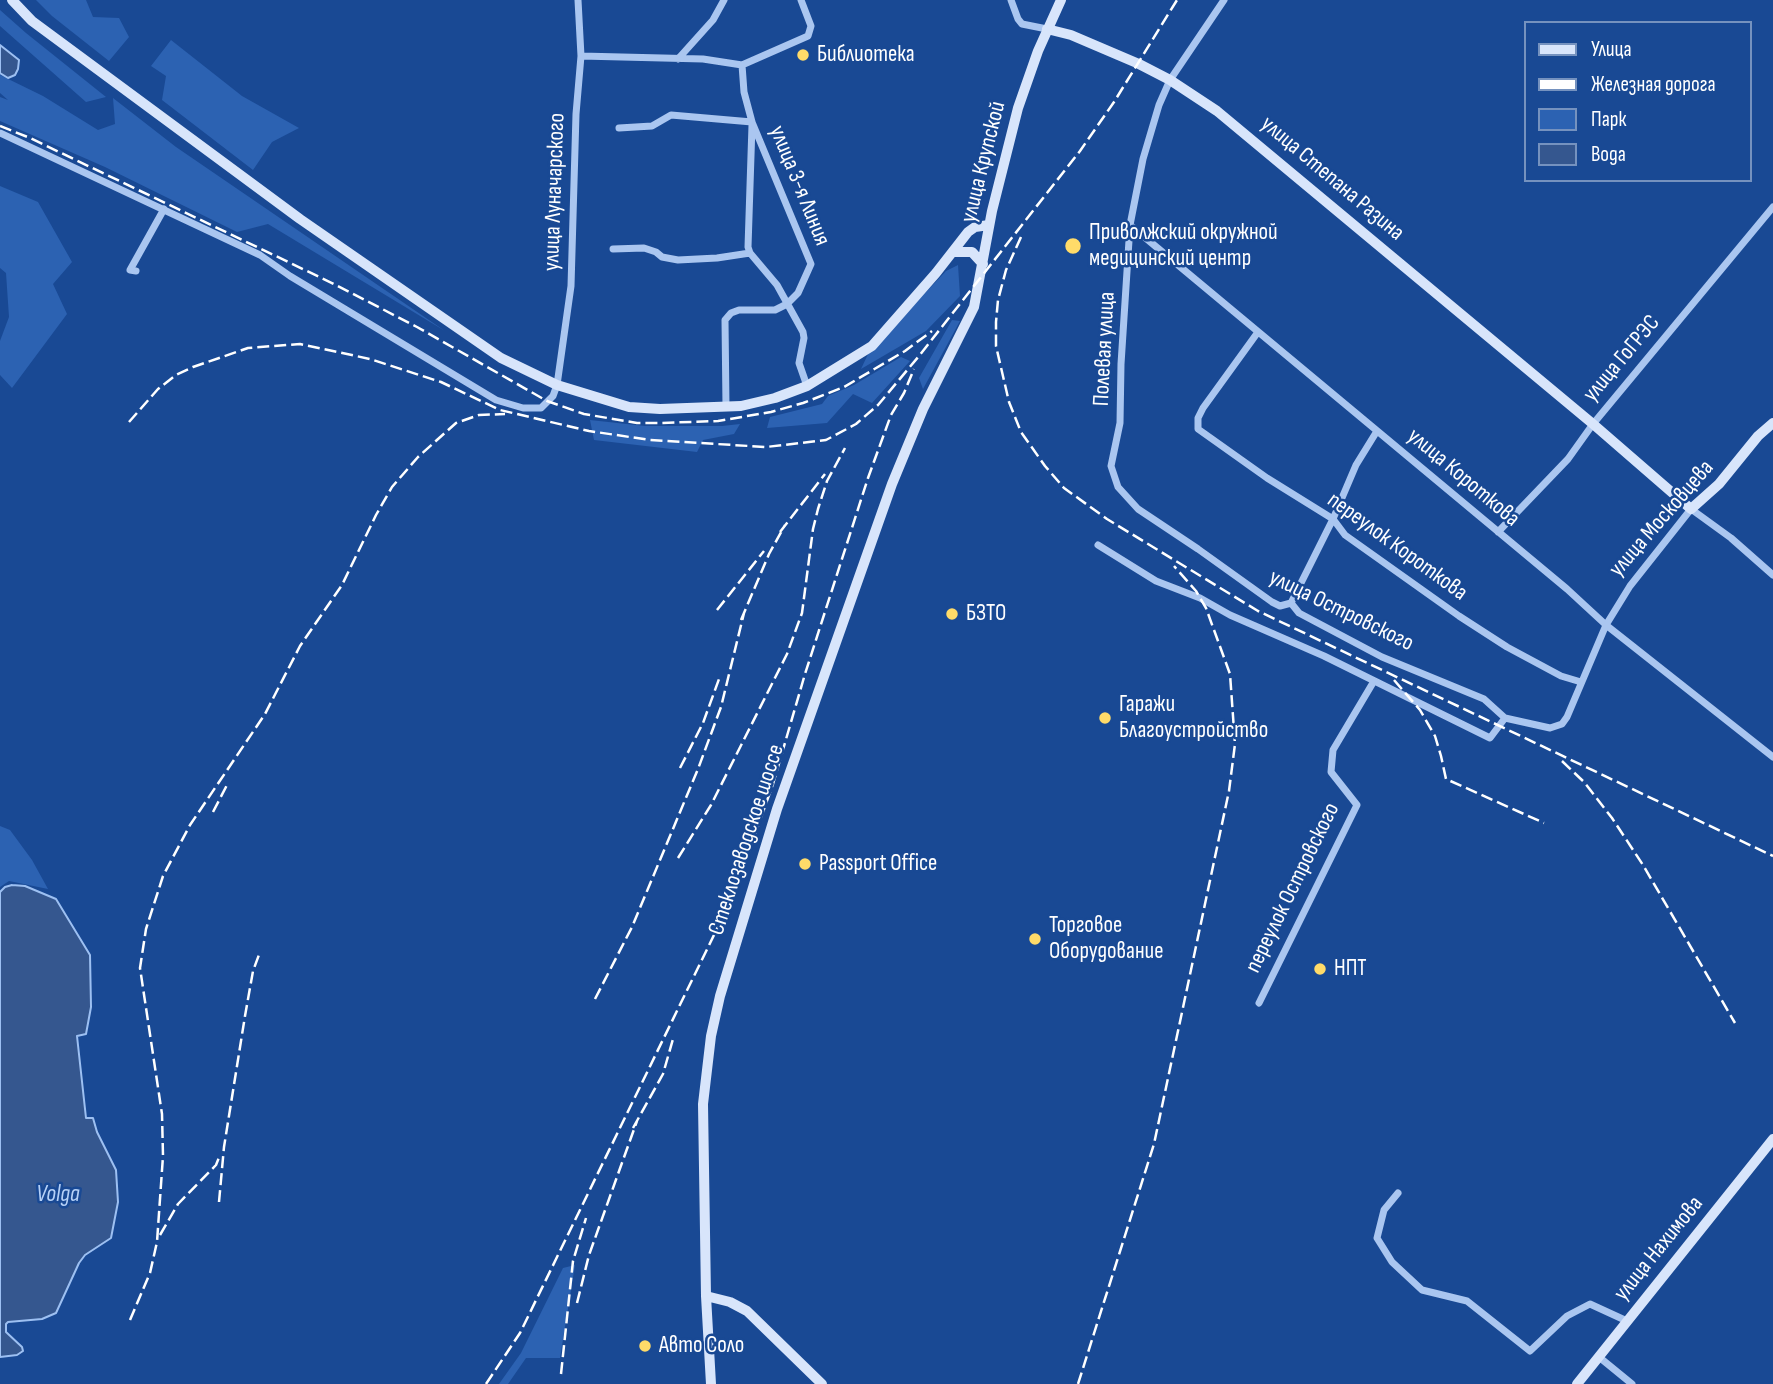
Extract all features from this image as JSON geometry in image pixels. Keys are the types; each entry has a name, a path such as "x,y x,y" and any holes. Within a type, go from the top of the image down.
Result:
{"main road":[{"path":"12,0 32,21 300,219 501,358 558,385 635,408 726,407 761,402 807,386 872,346 965,235 975,227 989,225"},
{"name":"улица Крупской","path":"961,337 974,307 989,225 1018,108 1047,29 1061,0"},
{"name":"улица Степана Разина","path":"1047,29 1093,44 1170,80 1217,111 1593,424"},
{"path":"953,252 972,252 984,264"},
{"name":"Стеклозаводское шоссе","path":"711,1384 706,1296 704,1104 710,1043 720,996 777,809 892,484 923,409 961,337"},
{"name":"улица Московцева","path":"1691,509 1719,484 1771,423"},
{"path":"1593,424 1691,509"},
{"name":"улица Нахимова","path":"1577,1384 1773,1139"},
{"path":"706,1296 730,1302 747,1311 822,1384"}],"street":[{"name":"улица Луначарского","path":"558,385 571,286 576,114 581,56 578,0"},
{"path":"678,59 713,20 724,0"},
{"path":"581,56 723,61 742,65 808,36 811,26 801,0"},
{"path":"1011,0 1022,24 1047,29"},
{"name":"Полевая улица","path":"1125,496 1118,487 1111,467 1120,423 1130,225 1146,149 1159,104 1170,80 1224,0"},
{"name":"улица 3-я Линия","path":"742,65 744,92 752,122 811,264 797,293 787,304"},
{"path":"619,128 652,126 671,115 752,122"},
{"name":"улица 3-я Линия","path":"750,253 752,122"},
{"path":"0,133 260,255 290,276 496,400 523,408 541,408 553,396 558,385"},
{"name":"улица ГоГРЭС","path":"1498,532 1568,459 1593,424 1773,206"},
{"path":"136,271 130,270 164,209"},
{"path":"1764,217 1773,222"},
{"name":"улица Короткова","path":"1130,225 1567,589 1606,625 1773,757"},
{"path":"613,249 644,248 662,257 678,260 750,253 776,285 804,338 799,363 807,386"},
{"path":"726,407 725,320 731,313 740,310 775,310 787,304"},
{"name":"переулок Короткова","path":"1258,332 1203,408 1198,418 1198,429 1267,478 1332,519 1345,535 1460,616 1507,647 1561,676 1581,682"},
{"path":"1291,603 1356,465 1377,431"},
{"name":"улица Островского","path":"1125,496 1138,509 1272,602 1280,606 1291,603 1299,613 1382,657 1484,699 1505,718 1542,727 1556,727"},
{"path":"1691,509 1731,538 1773,575"},
{"name":"улица Московцева","path":"1556,727 1567,716 1606,625 1638,575 1691,509"},
{"path":"1098,545 1156,581 1200,598 1230,615 1490,738 1505,718"},
{"name":"переулок Островского","path":"1259,1003 1357,805 1331,772 1333,750 1374,681"},
{"path":"1398,1193 1384,1210 1377,1238 1392,1262 1422,1290 1467,1301 1530,1351 1567,1315 1590,1304 1627,1321"},
{"path":"1599,1357 1632,1384"}],"green space":[{"path":"36,0 86,0 93,17 119,18 129,37 109,61"},
{"path":"0,10 106,97 86,102 0,26"},
{"path":"171,40 242,96 299,128 272,142 253,170 162,100 166,76 151,66"},
{"path":"0,75 43,96 98,130 115,124 113,98 176,147 445,331 268,224 237,232 105,167 0,121 0,97 8,100 0,93"},
{"path":"0,186 38,202 72,262 53,284 67,314 12,388 0,375 0,341 9,317 6,273 0,268"},
{"path":"958,265 960,296 926,331 861,369 869,352 946,271"},
{"path":"952,320 960,321 923,389 919,378"},
{"path":"901,357 910,361 872,403 853,394 827,423 767,428 770,417 822,404 828,396 854,385"},
{"path":"590,420 645,426 740,424 734,434 703,440 697,452 594,440"},
{"path":"0,826 10,830 32,860 48,889 9,881 0,887"},
{"path":"575,1265 560,1358 526,1358 508,1384 499,1384 521,1353 563,1268"}],"water":[{"path":"0,45 19,60 15,75 8,78 0,73"},
{"name":"Volga","path":"12,885 25,886 56,899 90,955 91,1007 86,1034 77,1036 86,1118 93,1118 116,1170 118,1202 111,1238 85,1255 79,1263 56,1313 42,1319 8,1322 6,1332 23,1351 17,1355 0,1357 0,892"}],"railway":[{"path":"129,422 158,389 176,375 193,367 248,348 300,344 370,359 441,382 500,410 589,431 650,440 766,447 826,440 856,424 878,405 919,356 1080,151 1114,102 1177,0"},
{"path":"0,126 334,284 417,327 547,401 584,414 637,423 661,423 718,421 771,412 844,387 905,351 932,331"},
{"path":"1021,237 1006,270 998,300 996,346 1009,402 1021,432 1064,488 1107,519 1258,611 1773,856"},
{"path":"486,1384 520,1333 733,896 773,784 868,478 891,415 914,369"},
{"path":"130,1320 150,1273 157,1242 163,1156 162,1114 140,968 146,929 163,876 190,825 265,714 300,646 342,585 392,487 418,457 456,423 479,415 505,414"},
{"path":"678,858 711,805 787,654 802,613 818,509 827,481 845,448"},
{"path":"780,532 825,474"},
{"path":"741,620 769,554 785,525"},
{"path":"717,610 764,551"},
{"path":"1078,1384 1154,1144 1229,791 1235,744 1230,674 1206,608 1196,591 1174,566"},
{"path":"595,999 632,927 698,769 721,707 744,613"},
{"path":"680,768 703,723 719,679"},
{"path":"1394,680 1420,710 1435,736 1446,779 1544,823"},
{"path":"1562,761 1584,782 1612,818 1643,865 1735,1023"},
{"path":"213,812 227,785"},
{"path":"219,1202 224,1147 245,1016 253,971 260,952"},
{"path":"633,1128 663,1074 673,1039"},
{"path":"577,1303 589,1255 637,1121"},
{"path":"160,1235 178,1204 216,1165 220,1155"},
{"path":"561,1374 573,1261 586,1218"}],"place":[{"name":"Библиотека","path":"803,55"},
{"name":"Приволжский окружной медицинский центр","path":"1073,246"},
{"name":"БЗТО","path":"952,614"},
{"name":"Гаражи Благоустройство","path":"1105,718"},
{"name":"Passport Office","path":"805,864"},
{"name":"Торговое Оборудование","path":"1035,939"},
{"name":"НПТ","path":"1320,969"},
{"name":"Авто Соло","path":"645,1346"}]}
